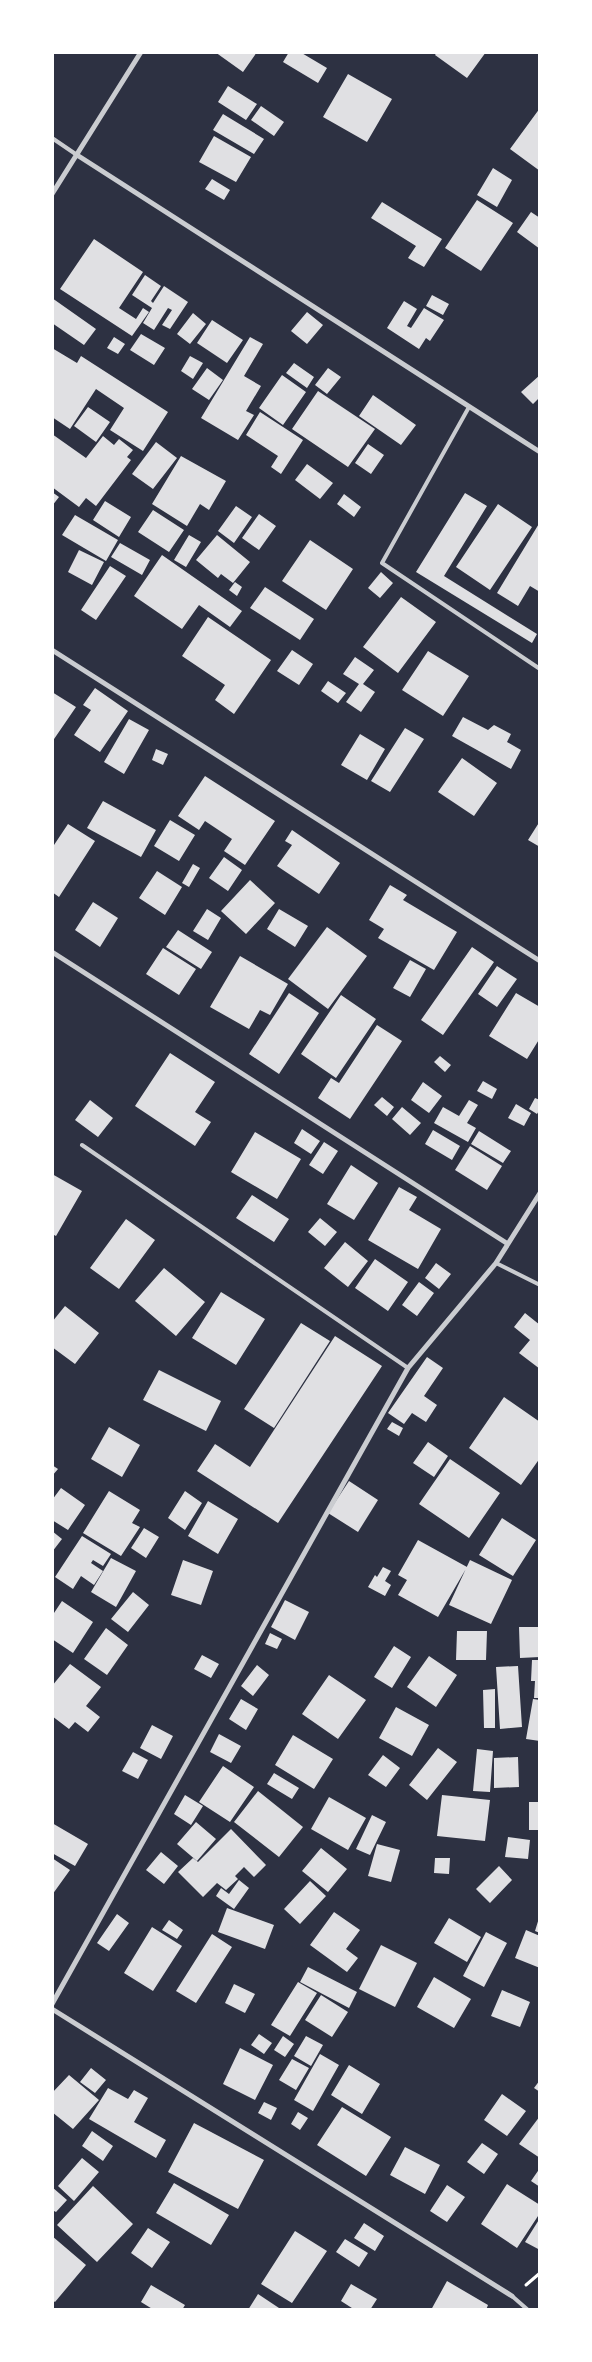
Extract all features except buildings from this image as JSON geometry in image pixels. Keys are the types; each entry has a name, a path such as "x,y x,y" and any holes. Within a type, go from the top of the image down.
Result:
{"street":[{"path":"52,194 141,52"},
{"path":"77,155 540,452"},
{"path":"52,650 540,961"},
{"path":"52,952 508,1244"},
{"path":"52,2004 408,1368 496,1263 540,1193"},
{"path":"52,2009 512,2296"}],"lane":[{"path":"52,138 77,155"},
{"path":"469,407 382,563 540,669"},
{"path":"82,1145 408,1368"},
{"path":"496,1263 540,1285"},
{"path":"512,2296 528,2310"}]}
